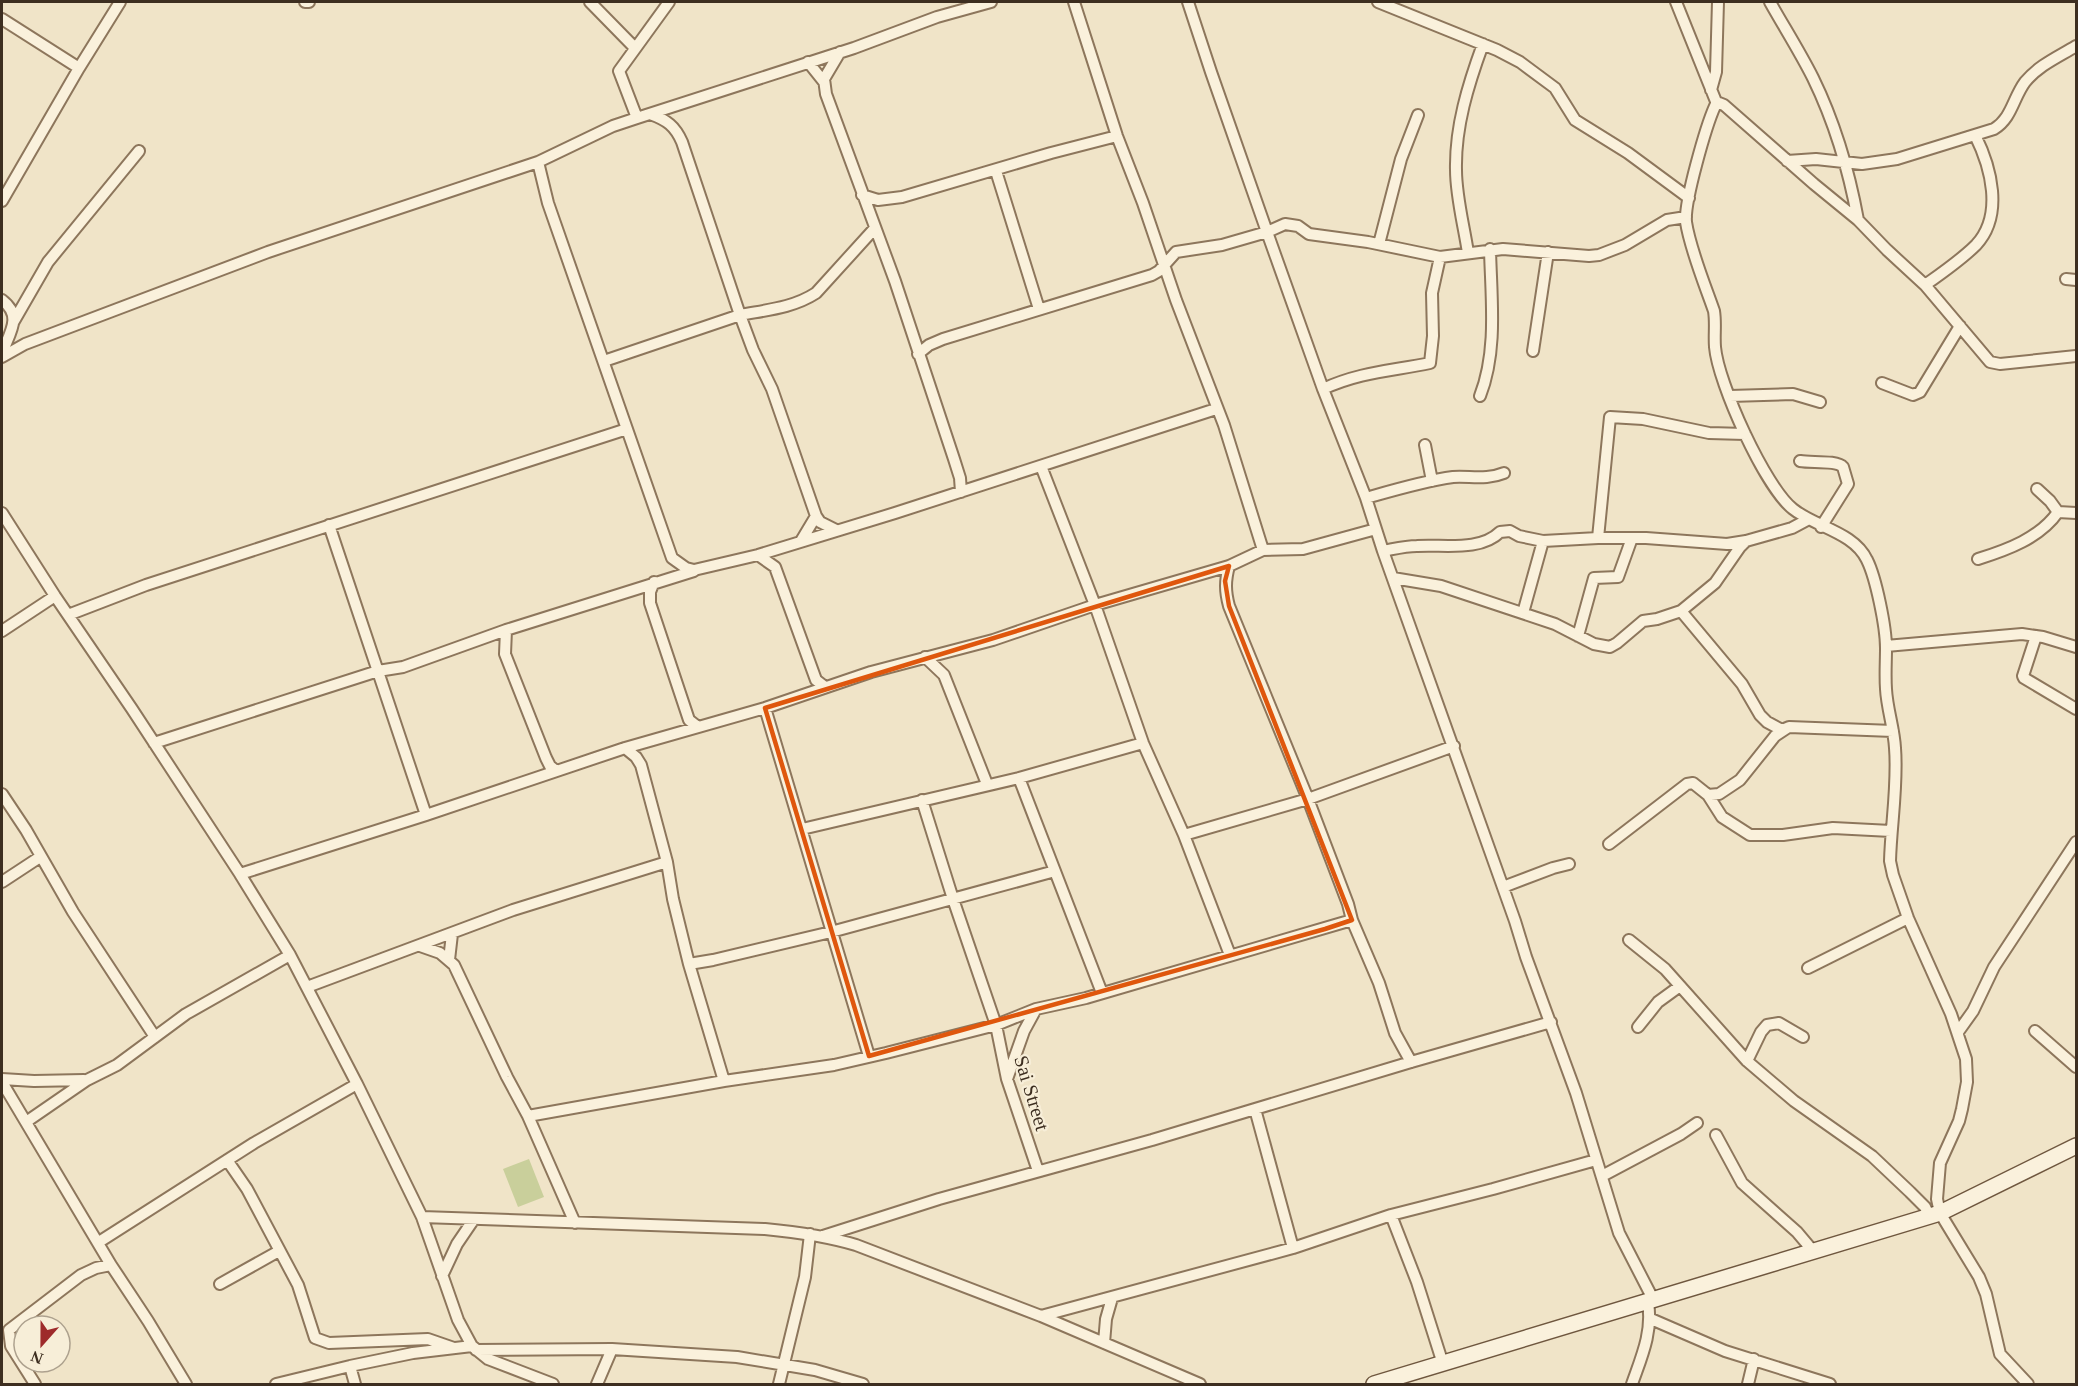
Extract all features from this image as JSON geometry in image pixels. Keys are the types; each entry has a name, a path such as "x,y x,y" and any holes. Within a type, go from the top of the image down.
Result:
{"street":[{"path":"3,197 120,2"},
{"path":"590,2 635,48"},
{"path":"637,117 620,71 669,2"},
{"path":"2,355 25,344 268,252 538,162 637,117 840,51 937,16 991,2"},
{"path":"1074,2 1117,136 1216,409 1224,425 1263,550"},
{"path":"1188,2 1210,72 1323,389 1366,498 1526,957 1576,1093 1619,1233 1651,1302 1651,1319 1646,1342 1632,1384"},
{"path":"1378,2 1483,44 1520,62 1548,82 1563,98 1575,120 1628,153 1689,198"},
{"path":"1676,2 1717,104"},
{"path":"1711,91 1716,72 1718,2"},
{"path":"1770,2 1813,79 1845,163 1858,220"},
{"path":"2,19 79,68"},
{"path":"1468,253 1456,172 1457,144 1466,95 1483,44"},
{"path":"1787,161 1816,159 1862,164 1897,159 1994,129 2004,122 2023,85 2031,76 2050,60 2076,46"},
{"path":"824,82 840,51"},
{"path":"807,62 824,82 826,94 875,228 954,459 960,478 961,492"},
{"path":"1717,104 1712,113 1686,217 1688,232 1714,311 1715,347 1719,365 1745,434 1781,497 1807,520 1842,536 1856,547 1867,559 1876,588 1886,646 1886,691 1896,765 1890,861 1908,918 1958,1032 1966,1059 1967,1082 1959,1121 1940,1163 1935,1215"},
{"path":"1717,104 1724,105 1858,220 1925,285 1990,362 1996,364 2076,356"},
{"path":"651,114 673,125 682,142 740,315 753,350 772,389 816,516 820,522 836,530"},
{"path":"1379,244 1401,159 1418,116"},
{"path":"1925,285 1976,245 1988,224 1993,202 1982,149 1975,135"},
{"path":"862,195 878,200 888,200 1117,136"},
{"path":"2,355 14,321 48,262 139,151"},
{"path":"538,162 548,203 672,558 686,568 694,570"},
{"path":"996,171 1039,309"},
{"path":"918,354 929,345 943,339 1152,275 1176,252 1222,245 1267,232 1285,224 1294,225 1309,234 1379,244 1440,257 1490,249 1524,249 1589,256 1599,255 1625,245 1666,220 1686,217"},
{"path":"604,361 740,315 789,306 809,298 875,228"},
{"path":"1480,396 1491,360 1490,249"},
{"path":"1533,351 1548,252"},
{"path":"1323,389 1353,377 1430,363 1433,336 1432,293 1440,257"},
{"path":"2,300 10,306 14,313 14,321"},
{"path":"1882,383 1913,394 1920,392 1960,326"},
{"path":"1730,396 1792,394 1820,402"},
{"path":"154,743 378,671 403,667 506,630 659,581 758,555 1216,409"},
{"path":"1598,537 1610,417 1643,419 1709,434 1745,434"},
{"path":"68,615 146,585 627,429"},
{"path":"1425,445 1432,481"},
{"path":"1800,461 1836,462 1843,467 1848,484 1821,526"},
{"path":"1041,466 1095,605 1143,743 1184,835 1230,955"},
{"path":"1366,498 1432,481 1455,477 1494,477 1504,473"},
{"path":"2037,489 2058,512"},
{"path":"2058,512 2076,513"},
{"path":"1978,559 2002,552 2021,542 2043,528 2058,512"},
{"path":"2,513 240,874 290,955 422,1217 458,1320 474,1348 498,1364 553,1384"},
{"path":"800,542 816,516"},
{"path":"1383,551 1415,546 1468,544 1496,536 1500,531 1510,531 1519,536 1543,541 1598,537 1711,544 1746,541 1799,526 1807,520"},
{"path":"329,525 426,815"},
{"path":"240,874 625,748 765,708 925,657 993,640 1095,605 1229,566 1263,550 1303,549 1376,529"},
{"path":"1578,636 1594,578 1618,577 1632,538"},
{"path":"1523,613 1543,541"},
{"path":"1393,578 1441,586 1555,624 1594,644 1610,647 1643,621 1681,611 1715,583 1746,541"},
{"path":"775,567 782,547"},
{"path":"758,555 775,567 816,680 825,687"},
{"path":"672,558 650,592 650,603 688,720 698,727"},
{"path":"1229,566 1225,581 1225,593 1229,606 1308,798 1352,920 1379,983 1395,1033 1411,1062"},
{"path":"2,631 55,596"},
{"path":"1681,611 1742,684 1760,715 1776,728 1782,730 1789,727 1893,731"},
{"path":"506,630 505,654 546,758 555,770"},
{"path":"1886,646 2006,635 2036,636 2076,647"},
{"path":"2036,636 2024,678 2076,710"},
{"path":"925,657 944,675 987,784"},
{"path":"765,708 869,1056"},
{"path":"1708,795 1719,794 1740,780 1775,736 1789,727"},
{"path":"641,765 651,741"},
{"path":"802,829 1019,777 1143,743"},
{"path":"1184,835 1308,798 1454,746"},
{"path":"625,748 636,757 641,765 689,964 724,1081"},
{"path":"1019,777 1102,993"},
{"path":"1609,844 1687,784 1693,783 1708,795 1722,817 1750,835 1783,835 1833,828 1891,831"},
{"path":"2,794 26,830 73,912 155,1036"},
{"name":"Sai Street","path":"922,800 996,1025 1006,1079 1038,1171"},
{"path":"1958,1032 1973,1011 1994,967 2076,842"},
{"path":"2,882 40,856"},
{"path":"307,987 513,910 666,862"},
{"path":"1503,887 1569,864"},
{"path":"689,964 831,932 1055,871"},
{"path":"1808,968 1908,918"},
{"path":"528,1116 724,1081 834,1065 996,1025 1036,1009 1102,993 1352,920"},
{"path":"449,960 452,934"},
{"path":"1629,940 1665,969 1747,1061 1794,1101 1872,1156 1935,1215 1979,1277 1986,1294 2000,1354 2028,1384"},
{"path":"420,946 440,953 456,970 528,1116 575,1222"},
{"path":"26,1122 87,1080 117,1065 186,1014 290,955"},
{"path":"1638,1027 1658,1002 1680,986"},
{"path":"1006,1079 1024,1031 1036,1009"},
{"path":"816,1235 1152,1140 1551,1022"},
{"path":"1747,1061 1761,1032 1767,1025 1779,1023 1803,1037"},
{"path":"2035,1031 2075,1063"},
{"path":"2,1081 87,1080"},
{"path":"2,1081 111,1265 186,1384"},
{"path":"99,1242 227,1160 357,1084"},
{"path":"1255,1109 1293,1248"},
{"path":"1602,1176 1698,1123"},
{"path":"1716,1135 1742,1183 1797,1232 1813,1251"},
{"path":"1374,1384 1935,1215 2076,1146"},
{"path":"227,1160 247,1189 298,1285 315,1338 340,1343 428,1339 454,1348"},
{"path":"1041,1316 1293,1248 1391,1215 1596,1160"},
{"path":"1391,1215 1417,1282 1443,1364"},
{"path":"422,1217 765,1229 816,1235 856,1245 1041,1316 1200,1384"},
{"path":"442,1276 457,1244 474,1219"},
{"path":"779,1384 816,1235"},
{"path":"220,1284 279,1251"},
{"path":"35,1384 11,1346 5,1331 81,1275 96,1268 111,1265"},
{"path":"1104,1343 1106,1318 1112,1298"},
{"path":"1651,1319 1725,1351 1829,1384"},
{"path":"276,1384 413,1353 454,1348 557,1348 737,1357 784,1364 862,1384"},
{"path":"597,1384 612,1349"},
{"path":"1748,1384 1754,1359"},
{"path":"350,1366 355,1384"}],"highlighted area":[{"path":"1229,566 1225,581 1229,606 1352,920 869,1056 765,708"}],"green space":[{"path":"529,1159 544,1197 518,1207 503,1169"}]}
